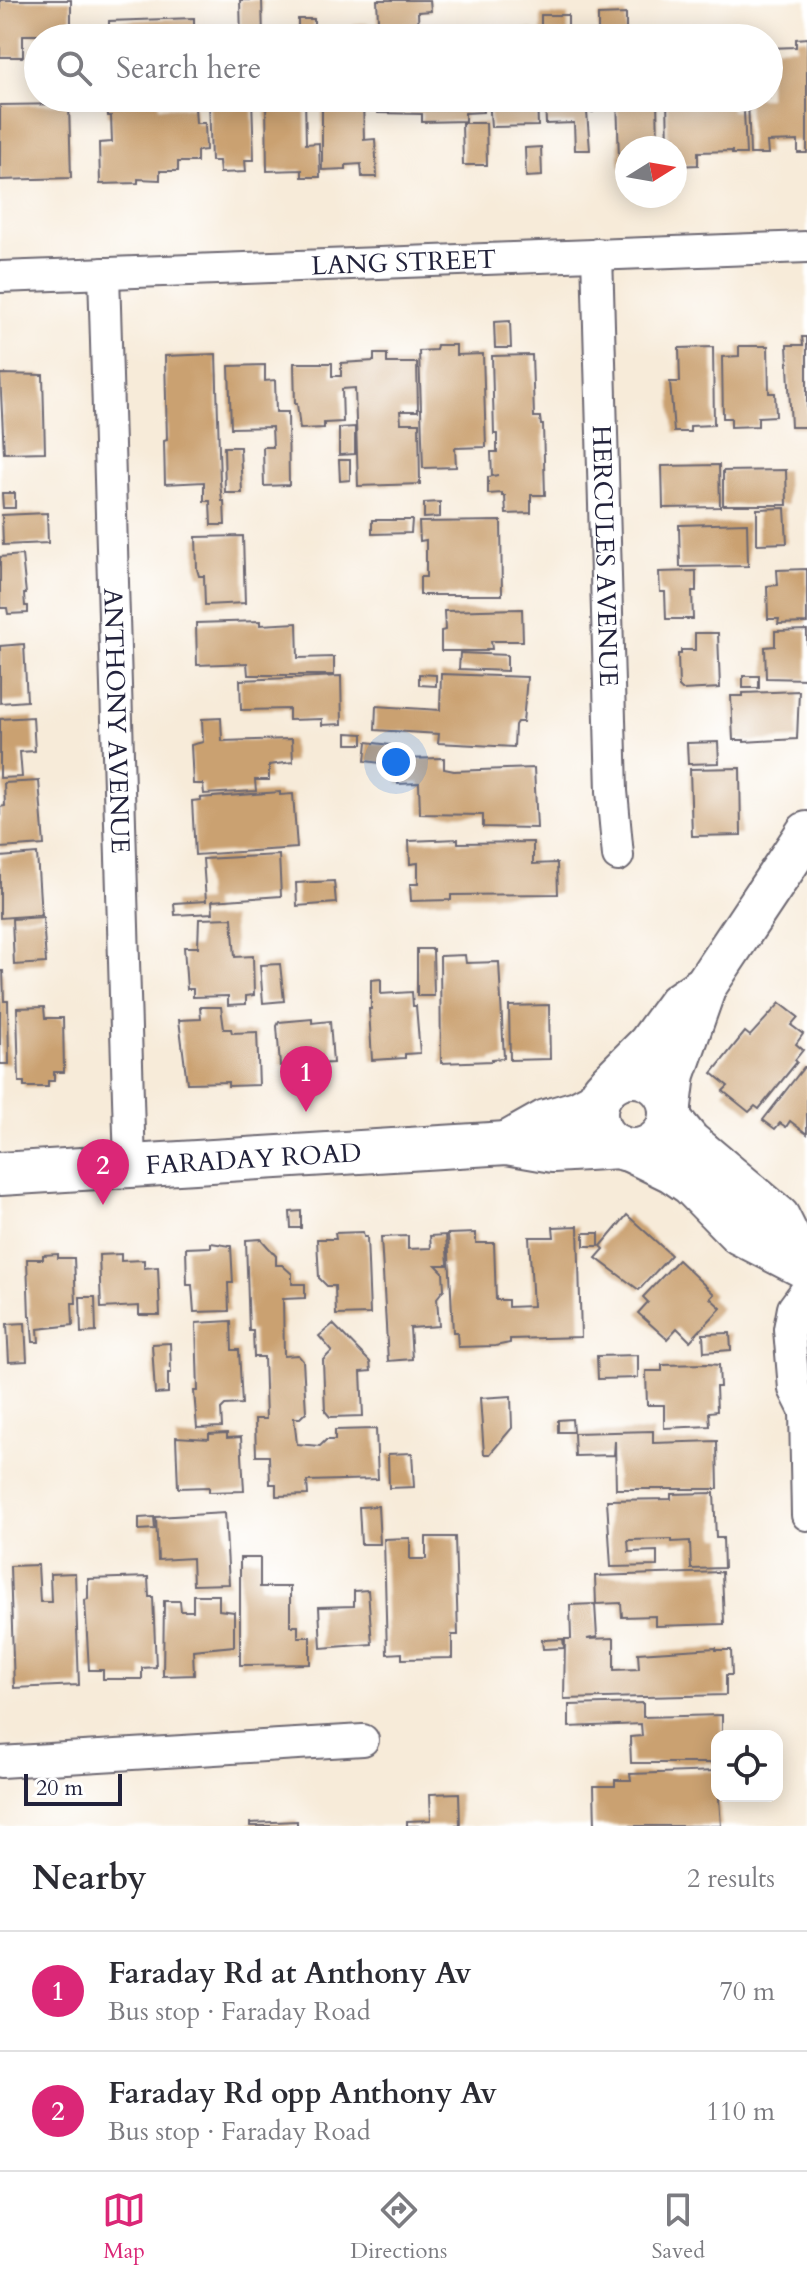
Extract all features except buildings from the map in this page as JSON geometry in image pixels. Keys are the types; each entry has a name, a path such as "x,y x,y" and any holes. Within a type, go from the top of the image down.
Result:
{"main road":[{"path":"705,986 678,1004 649,1044 604,1092 596,1112 602,1134 624,1149 644,1148 658,1140 666,1130 674,1074 705,986 807,833"},
{"path":"604,1092 621,1077 634,1075 657,1084 666,1094 670,1112 689,1142 778,1217 805,1274"},
{"name":"FARADAY ROAD","path":"507,1143 546,1121 577,1112 604,1092"},
{"name":"FARADAY ROAD","path":"0,1174 507,1143 553,1151 624,1149 672,1171 691,1184 739,1233 805,1274"}],"street":[{"name":"LANG STREET","path":"0,277 807,247"},
{"name":"HERCULES AVENUE","path":"597,254 611,775 618,856"},
{"name":"ANTHONY AVENUE","path":"104,273 130,1167"},
{"path":"805,1274 789,1329 794,1389 806,1407 807,1515"},
{"path":"0,1762 363,1740"}],"place":[{"name":"Faraday Rd at Anthony Av","path":"306,1112"},
{"name":"Faraday Rd opp Anthony Av","path":"103,1205"}]}
